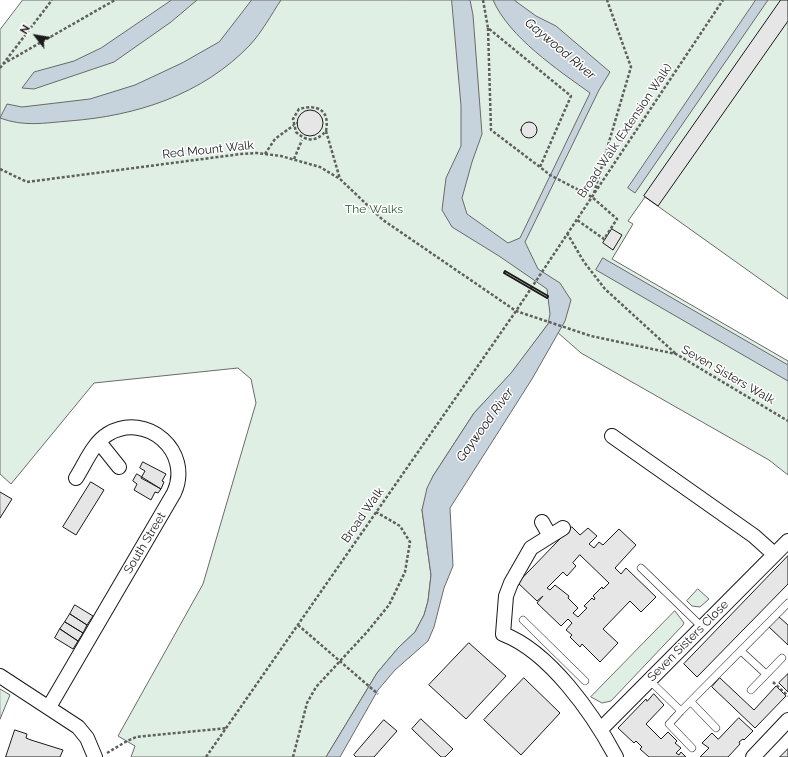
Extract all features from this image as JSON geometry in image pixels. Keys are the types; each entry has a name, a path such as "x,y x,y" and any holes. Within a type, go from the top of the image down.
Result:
{"street":[{"name":"South Street","path":"49,707 166,508 178,485 179,475 177,458 168,443 159,435 142,428 129,427 109,434 99,442 76,478"},
{"path":"612,436 754,536 774,554"},
{"path":"99,442 119,467"},
{"path":"542,522 550,536"},
{"path":"563,528 531,548 511,583 506,596 503,634 518,640 561,667 601,729 616,757"},
{"name":"Seven Sisters Close","path":"601,729 788,541"},
{"path":"0,676 49,707 83,732 95,757"},
{"path":"753,757 788,720"}],"lane":[{"path":"641,568 702,627"},
{"path":"692,748 669,724 788,603"},
{"path":"523,620 561,667 585,681"},
{"path":"741,651 766,674"},
{"path":"751,690 782,658"},
{"path":"649,680 681,711"},
{"path":"690,702 716,728"}],"path":[{"path":"0,68 52,0"},
{"path":"3,64 115,0"},
{"path":"483,0 488,28 491,130 550,175 592,197 617,219 604,239 577,220"},
{"path":"592,197 631,67 607,0"},
{"name":"Broad Walk (Extension Walk)","path":"534,282 577,220 722,0"},
{"path":"488,28 571,96 540,167"},
{"path":"326,131 321,137 314,141 303,138 296,132 293,119 299,109 308,107 318,108 325,114 327,124 326,131 340,179"},
{"path":"265,154 275,139 294,125"},
{"path":"294,159 303,138"},
{"name":"Red Mount Walk","path":"0,169 27,182 241,154 265,154 294,159 320,167 340,179 383,220 516,311 544,320"},
{"path":"567,233 584,262 605,289 676,354"},
{"name":"Broad Walk","path":"206,757 516,311 534,282"},
{"name":"Seven Sisters Walk","path":"544,320 591,336 676,354 788,421"},
{"path":"293,757 307,703 316,687 341,662 389,605 405,572 410,542 400,526 376,512"},
{"path":"298,625 378,694"},
{"path":"766,674 788,696"},
{"path":"102,757 136,737 227,728"}],"green space":[{"name":"The Walks","path":"23,0 788,0 788,299 645,197 628,221 633,224 612,259 788,361 788,475 769,460 581,353 548,324 511,374 474,413 433,476 422,510 431,575 428,601 424,615 415,632 398,648 377,673 326,757 131,757 135,746 118,736 203,584 256,403 251,379 238,368 94,383 11,484 0,474 0,30"},
{"path":"698,589 709,599 700,607 692,606 687,601"},
{"path":"675,611 684,623 683,625 611,701 602,703 591,697"},
{"path":"0,689 10,695 0,719"}],"water":[{"path":"172,0 197,0 171,22 114,62 34,89 22,88 34,72 74,61 101,48"},
{"path":"252,0 281,0 250,45 211,77 189,90 167,100 143,108 94,118 34,124 17,123 0,118 7,104 22,107 90,99 135,85 182,63 219,42"},
{"name":"Gaywood River","path":"452,0 470,0 473,15 482,134 462,198 467,214 508,243 520,238 590,93 549,63 522,40 500,14 493,0 514,0 536,16 556,26 610,72 599,90 525,242 538,269 560,283 571,300 565,321 532,379 450,508 453,566 444,588 434,627 428,641 395,670 378,690 340,757 326,757 377,673 398,648 415,632 424,615 428,601 431,575 422,510 427,488 433,476 474,413 511,373 548,324 550,314 547,289 499,256 452,227 442,210 446,178 461,146 461,106"},
{"path":"756,0 768,0 635,193 628,188"},
{"path":"603,258 788,365 788,381 596,270"}],"building":[{"path":"781,0 788,0 788,21 658,206 644,196"},
{"path":"310,110 319,114 323,123 319,132 310,136 301,132 297,123 301,114"},
{"path":"526,122 532,122 537,127 535,136 532,138 526,138 521,133 521,127"},
{"path":"612,229 622,235 613,250 603,243"},
{"path":"143,462 166,474 162,481 164,482 161,489 141,478 145,471 140,468"},
{"path":"137,474 161,489 158,493 155,492 151,500 134,490 137,484 133,481"},
{"path":"91,482 104,490 76,535 63,527"},
{"path":"0,492 12,499 0,518"},
{"path":"572,527 580,535 588,528 597,536 589,544 594,548 599,542 603,545 619,529 636,545 615,568 621,574 626,568 656,597 641,612 630,601 603,629 618,643 600,662 582,644 580,647 570,637 572,635 566,630 572,623 568,619 561,626 537,603 543,596 537,601 518,583","holes":["580,555 609,583 603,589 602,587 593,596 595,598 594,600 592,598 584,606 587,608 578,617 573,613 578,608 568,598 569,596 555,585 550,590 547,588 563,572 567,576 576,566 573,563"]},
{"path":"788,556 788,584 697,677 684,664"},
{"path":"75,605 93,616 87,625 70,614"},
{"path":"70,614 87,625 83,633 65,622"},
{"path":"779,617 788,625 788,645 769,627"},
{"path":"65,622 83,633 78,641 60,629"},
{"path":"60,629 78,641 73,649 55,638"},
{"path":"469,643 506,676 466,719 429,685"},
{"path":"788,674 788,692 779,683"},
{"path":"524,678 560,713 521,755 484,720"},
{"path":"720,678 754,710 776,686 786,696 755,728 712,687"},
{"path":"654,694 664,705 646,724 661,739 668,732 677,741 675,743 681,748 676,753 679,755 681,752 686,757 649,757 640,749 642,747 636,741 634,743 618,728 646,699 647,701"},
{"path":"739,718 753,731 744,740 743,739 739,742 740,744 728,757 700,757 709,748 702,743 712,733 718,739"},
{"path":"421,719 453,749 445,757 441,757 412,729"},
{"path":"384,720 397,731 374,757 356,757 354,755"},
{"path":"15,730 27,734 26,738 63,750 60,757 6,757"},
{"path":"788,749 788,757 780,757"}],"wall":[{"path":"505,271 548,296 547,298 504,273 505,271"}]}
